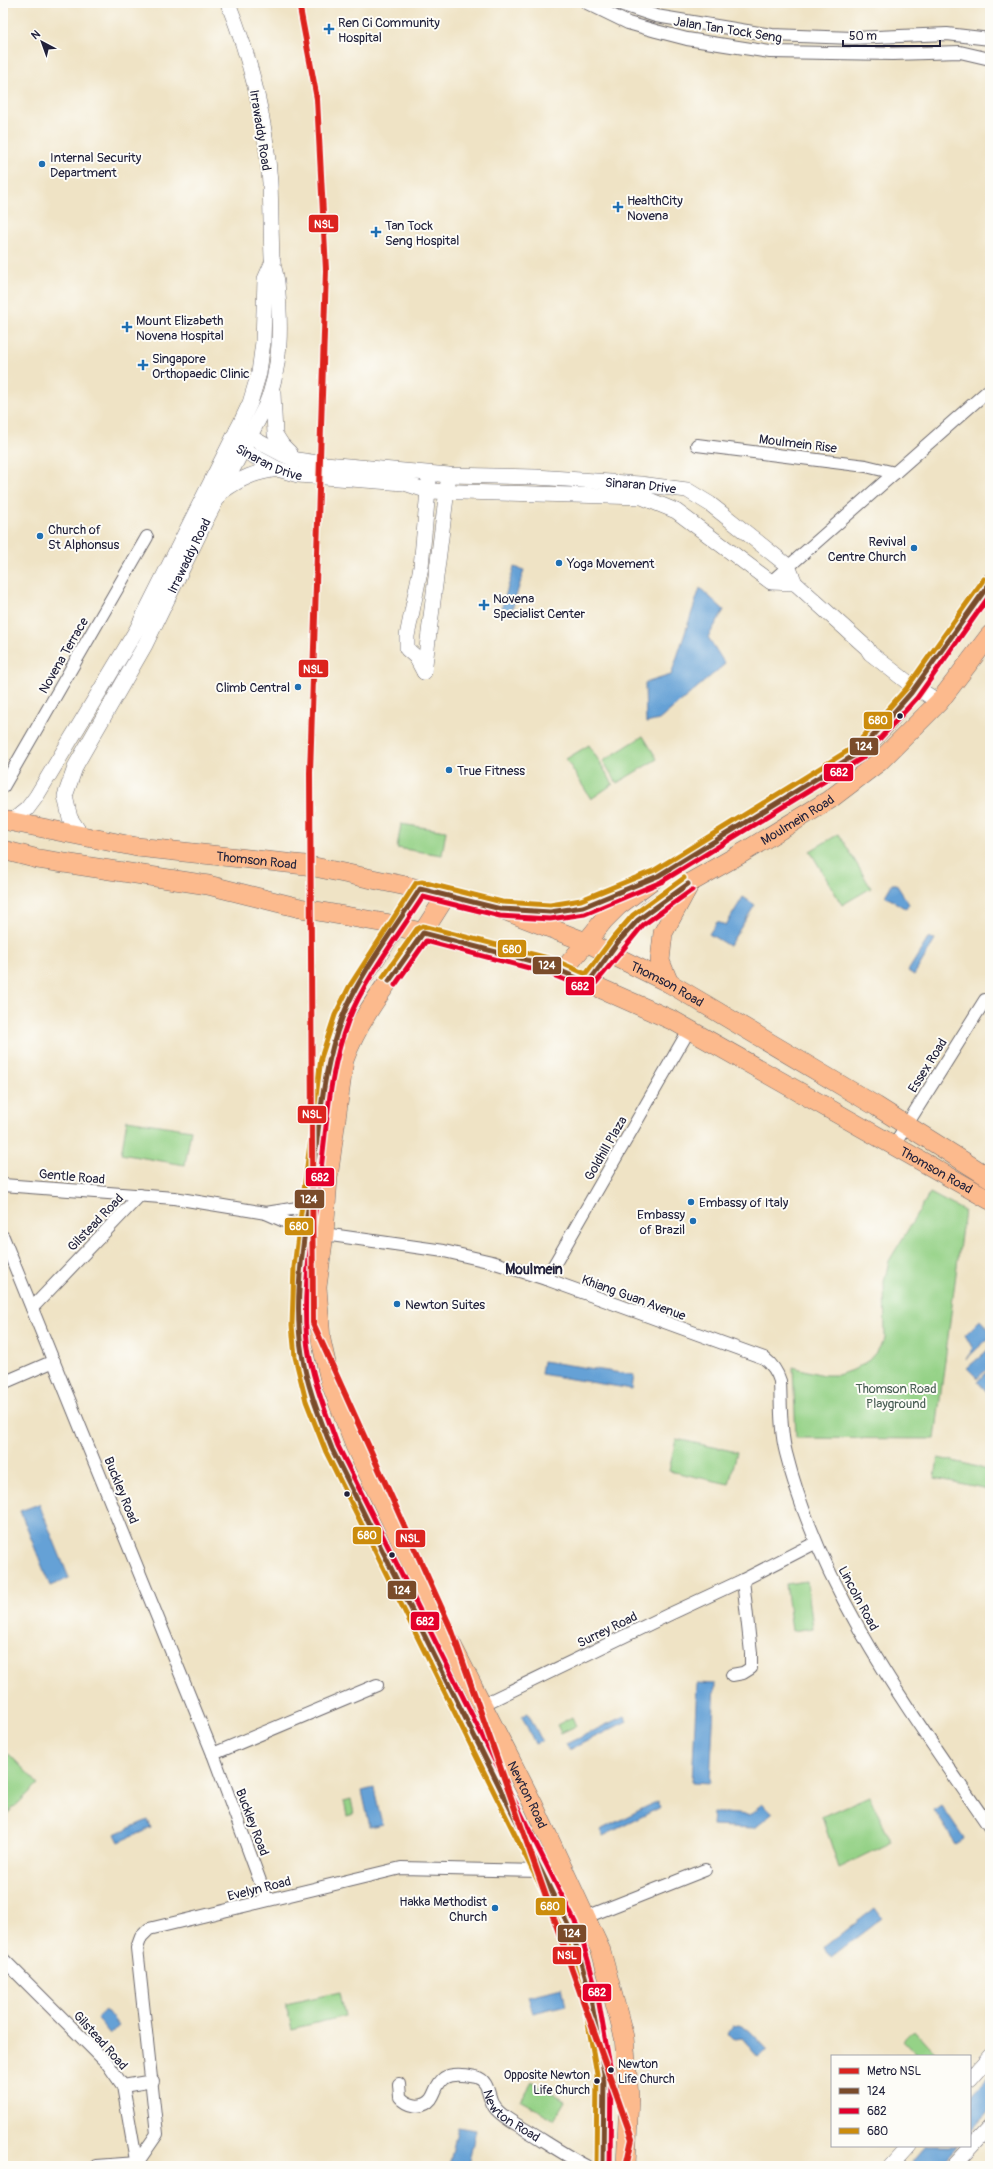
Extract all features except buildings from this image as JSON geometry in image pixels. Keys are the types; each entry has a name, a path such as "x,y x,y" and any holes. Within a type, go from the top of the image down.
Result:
{"main road":[{"name":"Moulmein Road","path":"563,971 618,906 658,876 858,753 875,738 919,682 990,583"},
{"name":"Moulmein Road","path":"588,983 625,934 648,911 690,882 744,852 829,800 879,762 939,702 990,635"},
{"name":"Thomson Road","path":"7,821 137,847 306,865 420,889 501,909 586,942 669,983 876,1106 990,1178"},
{"name":"Thomson Road","path":"3,850 38,859 208,885 300,908 397,926 530,960 563,971 689,1030 990,1200"},
{"path":"501,909 550,912 583,908 658,876"},
{"path":"669,983 660,961 662,933 690,882"},
{"path":"397,926 420,889"},
{"name":"Newton Road","path":"446,896 423,933 374,1004 349,1045 344,1060 328,1178 301,1268 299,1325 302,1355 313,1399 322,1425 371,1530 513,1812 573,1935 590,1993 604,2073 603,2166"},
{"name":"Newton Road","path":"397,926 356,990 332,1041 325,1078 310,1206 321,1340 330,1381 356,1446 439,1620 484,1704 533,1804 601,1951 624,2037 629,2096 626,2166"},
{"path":"513,1812 519,1817 524,1818 530,1814 533,1804"}],"street":[{"name":"Irrawaddy Road","path":"7,821 27,809 36,797 137,629 244,433 272,390 278,361 280,320 277,279 273,261 270,183 265,136 256,90 228,3"},
{"name":"Jalan Tan Tock Seng","path":"587,3 628,22 656,31 687,39 770,52 893,54 960,52 990,58"},
{"name":"Jalan Tan Tock Seng","path":"617,3 656,16 772,35 853,38 947,34 990,39"},
{"name":"Irrawaddy Road","path":"244,433 250,403 259,373 263,342 265,278 273,261"},
{"path":"771,582 990,389"},
{"path":"272,390 277,439 297,460"},
{"name":"Sinaran Drive","path":"244,433 282,454 297,460 396,471 430,472 449,475 536,477 640,484 687,490 710,504 788,566 795,583 867,648 870,653 919,682 939,702"},
{"name":"Moulmein Rise","path":"697,445 866,466 895,473"},
{"name":"Irrawaddy Road","path":"82,836 73,824 66,806 65,796 69,782 102,717 145,645 221,493 237,447"},
{"name":"Sinaran Drive","path":"237,447 278,469 298,475 404,483 428,491 642,497 676,511 771,582"},
{"path":"221,493 238,480 257,472 278,469"},
{"path":"430,472 421,567 407,636 407,648 416,657 424,672 449,475"},
{"name":"Novena Terrace","path":"3,787 147,537"},
{"path":"771,582 795,583"},
{"name":"Essex Road","path":"894,1145 987,1000"},
{"name":"Goldhill Plaza","path":"546,1279 689,1030"},
{"name":"Gentle Road","path":"3,1185 140,1195"},
{"name":"Gilstead Road","path":"32,1308 140,1195 174,1198 266,1213 312,1235"},
{"name":"Gilstead Road","path":"266,1213 310,1206"},
{"name":"Khiang Guan Avenue","path":"312,1235 444,1251 492,1262 546,1279 764,1358"},
{"name":"Buckley Road","path":"3,1237 213,1754 267,1900"},
{"name":"Lincoln Road","path":"764,1358 778,1374 786,1453 815,1543 855,1623 935,1747 990,1828"},
{"path":"3,1383 54,1361"},
{"name":"Surrey Road","path":"484,1704 668,1614 744,1580 815,1543"},
{"path":"732,1675 743,1673 750,1668 751,1653 744,1580"},
{"path":"213,1754 377,1685"},
{"name":"Evelyn Road","path":"152,2082 138,1948 141,1937 149,1929 401,1868 542,1871 561,1864"},
{"path":"586,1917 706,1870"},
{"name":"Gilstead Road","path":"3,1959 107,2063 123,2086 137,2164"},
{"path":"971,2078 990,2056"},
{"name":"Newton Road","path":"399,2084 400,2097 406,2104 415,2106 425,2104 431,2099 438,2084 444,2078 451,2075 479,2078 486,2085 491,2103 503,2115 586,2166"},
{"path":"96,2166 137,2164 157,2134 152,2082 123,2086"},
{"path":"971,2147 990,2126"},
{"path":"891,2166 908,2147"},
{"path":"953,2166 971,2147"}],"green space":[{"path":"643,736 657,759 617,783 603,761"},
{"path":"589,745 613,784 591,799 566,759"},
{"path":"401,824 446,831 442,855 397,848"},
{"path":"839,834 871,888 842,905 810,851"},
{"path":"127,1120 191,1130 185,1165 121,1154"},
{"name":"Thomson Road Playground","path":"930,1193 964,1211 935,1439 796,1438 793,1367 823,1375 838,1375 855,1369 869,1360 878,1350 885,1338 884,1282 889,1261"},
{"path":"676,1439 737,1452 729,1484 669,1471"},
{"path":"938,1458 967,1464 990,1471 988,1489 935,1478"},
{"path":"807,1581 813,1628 792,1631 786,1584"},
{"path":"572,1717 576,1726 561,1733 557,1725"},
{"path":"9,1754 38,1784 3,1818 3,1760"},
{"path":"869,1796 892,1842 839,1868 822,1817"},
{"path":"351,1799 354,1814 347,1816 344,1801"},
{"path":"340,1992 345,2016 292,2029 286,2004"},
{"path":"914,2030 937,2055 916,2055 903,2041"},
{"path":"532,2082 565,2101 554,2119 521,2101"}],"water":[{"path":"514,567 524,570 511,613 501,610"},
{"path":"700,588 724,610 708,637 725,664 659,720 646,723 645,683 671,675"},
{"path":"892,884 896,884 909,904 906,909 885,896"},
{"path":"743,897 755,905 729,946 709,934 717,922 726,925"},
{"path":"929,937 935,940 914,975 908,971"},
{"path":"980,1320 990,1331 990,1337 966,1359 973,1349 965,1335"},
{"path":"990,1348 990,1367 977,1378 967,1368"},
{"path":"543,1361 634,1375 632,1389 541,1374"},
{"path":"990,1370 990,1394 989,1394 977,1381"},
{"path":"39,1504 69,1578 50,1586 20,1511"},
{"path":"697,1683 715,1684 710,1783 692,1782"},
{"path":"528,1713 542,1741 535,1744 522,1716"},
{"path":"624,1716 627,1721 569,1750 566,1744"},
{"path":"374,1788 382,1824 370,1827 362,1791"},
{"path":"658,1801 661,1807 603,1836 600,1830"},
{"path":"762,1804 772,1813 754,1828 712,1826 713,1812 749,1815"},
{"path":"941,1805 964,1839 956,1844 934,1810"},
{"path":"148,1820 151,1828 119,1842 115,1834"},
{"path":"875,1908 882,1918 831,1957 825,1947"},
{"path":"562,1988 566,2005 533,2013 528,1996"},
{"path":"106,2010 119,2026 110,2034 97,2018"},
{"path":"739,2025 748,2029 768,2050 758,2057 742,2039 734,2040 728,2034 733,2026"},
{"path":"990,2074 990,2109 971,2130 971,2096"},
{"path":"458,2127 476,2130 468,2166 449,2166"},
{"path":"925,2147 956,2147 939,2166 908,2166"}],"metro line":[{"name":"NSL","path":"299,3 317,99 326,270 310,773 313,1323 452,1631 632,2139 626,2166"}],"transit line":[{"name":"680","path":"596,2166 597,2074 583,1995 566,1938 326,1452 306,1401 295,1357 292,1325 294,1267 321,1058 335,1015 349,987 416,883 422,882 502,902 550,905 581,900 655,870 854,747 906,689 984,579"},
{"name":"124","path":"603,2166 604,2073 590,1993 573,1935 332,1449 314,1402 304,1366 299,1331 299,1286 301,1262 320,1113 330,1055 342,1018 357,986 420,889 501,909 550,912 583,907 658,876 858,753 911,693 990,583"},
{"name":"682","path":"610,2166 611,2072 597,1992 580,1932 338,1446 322,1401 309,1354 306,1333 306,1289 308,1266 330,1098 337,1059 348,1021 355,1005 382,958 423,897 500,916 550,919 585,914 661,882 862,758 917,698 990,595"},
{"name":"680","path":"383,977 417,929 423,926 552,959 586,974 613,938 633,915 684,878"},
{"name":"124","path":"389,981 423,933 550,966 588,983 618,942 638,920 688,884"},
{"name":"682","path":"395,985 426,941 548,973 590,990 643,925 692,890"}],"place":[{"name":"Ren Ci Community Hospital","path":"329,29"},
{"name":"Internal Security Department","path":"42,164"},
{"name":"HealthCity Novena","path":"618,207"},
{"name":"Tan Tock Seng Hospital","path":"376,232"},
{"name":"Mount Elizabeth Novena Hospital","path":"127,327"},
{"name":"Singapore Orthopaedic Clinic","path":"143,365"},
{"name":"Church of St Alphonsus","path":"40,536"},
{"name":"Revival Centre Church","path":"914,548"},
{"name":"Yoga Movement","path":"559,563"},
{"name":"Novena Specialist Center","path":"484,605"},
{"name":"Climb Central","path":"298,687"},
{"name":"True Fitness","path":"449,770"},
{"name":"Embassy of Italy","path":"691,1202"},
{"name":"Embassy of Brazil","path":"693,1221"},
{"name":"Newton Suites","path":"397,1304"},
{"name":"Hakka Methodist Church","path":"495,1908"},
{"name":"Newton Life Church","path":"611,2070"},
{"name":"Opposite Newton Life Church","path":"597,2081"}],"district":[{"name":"Moulmein","path":"534,1269"}]}
